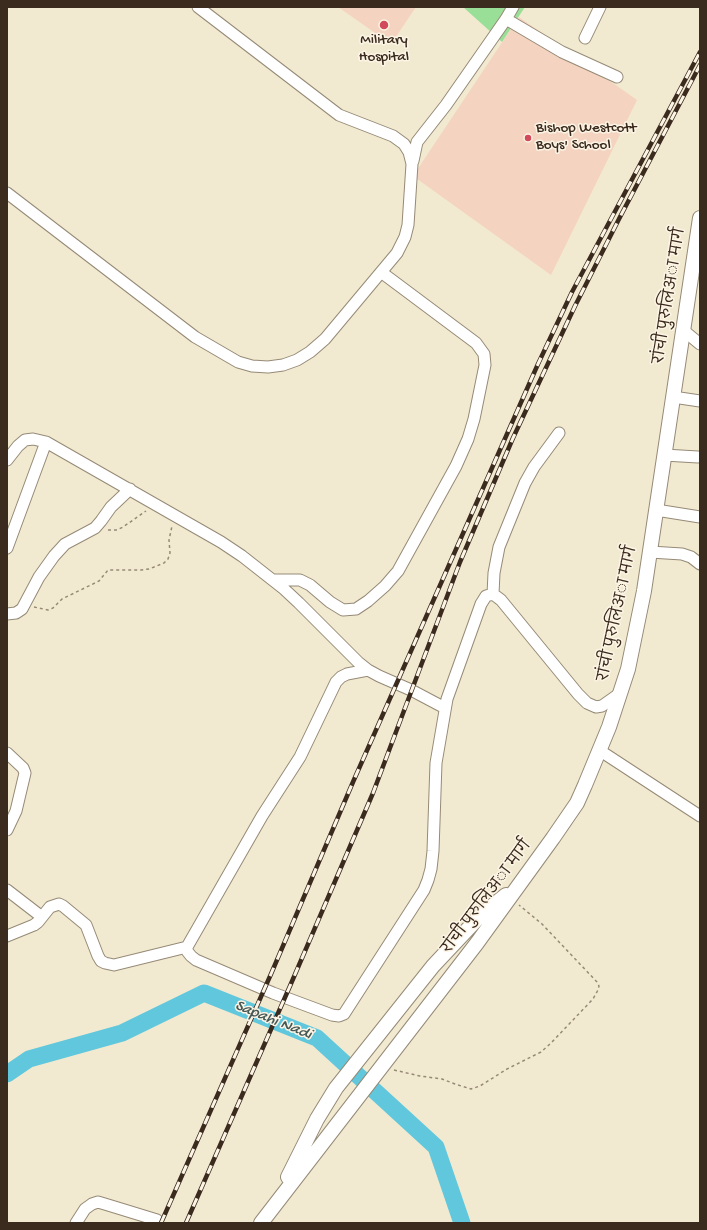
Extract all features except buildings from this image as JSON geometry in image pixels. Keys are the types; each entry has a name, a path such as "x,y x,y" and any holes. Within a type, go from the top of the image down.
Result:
{"main road":[{"name":"रांची पुरुलिअा मार्ग","path":"276,1204 477,943 554,838 577,803 585,786 609,727 629,661 644,591 682,330 700,221"},
{"path":"261,1223 276,1204 317,1119 336,1088 433,966 475,920 514,892"}],"street":[{"path":"198,7 339,115 392,136 404,144 409,152 412,164"},
{"path":"7,193 195,337 238,362 252,366 268,367 297,360 310,352 325,339 397,253 405,237 408,225 412,164 417,142 446,105 513,7"},
{"path":"585,38 600,7"},
{"path":"506,19 562,52 617,77"},
{"path":"272,580 300,580 310,585 330,602 343,610 356,608 368,601 385,586 398,571 456,466 468,439 474,420 485,365 484,354 476,343 381,272"},
{"path":"682,330 700,344"},
{"path":"672,398 700,401"},
{"path":"559,433 534,467 525,483 499,547 494,573 494,594 501,600 587,703 596,707 602,706 619,694"},
{"path":"7,460 25,440 33,438 46,442 130,489 226,545 242,556 299,603 358,662 368,670 445,708"},
{"path":"7,548 46,442"},
{"path":"664,455 699,457"},
{"path":"7,614 16,614 20,611 39,577 60,550 71,540 95,528 111,507 130,489"},
{"path":"656,510 700,517"},
{"path":"650,552 682,554 691,557 700,564"},
{"path":"187,947 191,956 196,960 273,994 332,1016 344,1014 424,890 428,880 433,851 436,763 447,699 481,604 486,596 494,594"},
{"path":"7,936 34,925 50,907 59,904 86,925 101,961 110,965 187,947 266,810 300,757 336,682 347,674 368,670"},
{"path":"599,750 700,816"},
{"path":"7,753 23,768 25,773 16,811 7,830"},
{"path":"7,890 42,917"},
{"path":"76,1223 85,1209 98,1202 157,1220"}],"path":[{"path":"95,528 117,530 128,525 142,512 159,506"},
{"path":"24,605 48,610 53,608 65,597 99,581 108,570 150,569 164,563 170,554 169,540 173,514"},
{"path":"381,1067 442,1079 471,1089 480,1086 508,1068 540,1052 551,1043 593,999 599,986 597,982 514,892"}],"shaded area":[{"name":"Military Hospital","path":"338,7 416,7 391,44"},
{"name":"Bishop Westcott Boys' School","path":"519,17 637,100 551,275 413,176"}],"green space":[{"path":"463,7 525,7 502,42"}],"waterway":[{"name":"Sapahi Nadi","path":"7,1074 29,1059 122,1033 204,993 317,1038 436,1147 462,1223"}],"railway":[{"path":"161,1223 271,974 353,782 538,364 572,292 700,52"},
{"path":"186,1223 373,793 460,562 513,438 575,306 700,65"}],"place":[{"name":"Military Hospital","path":"384,25"},
{"name":"Bishop Westcott Boys' School","path":"528,138"}]}
